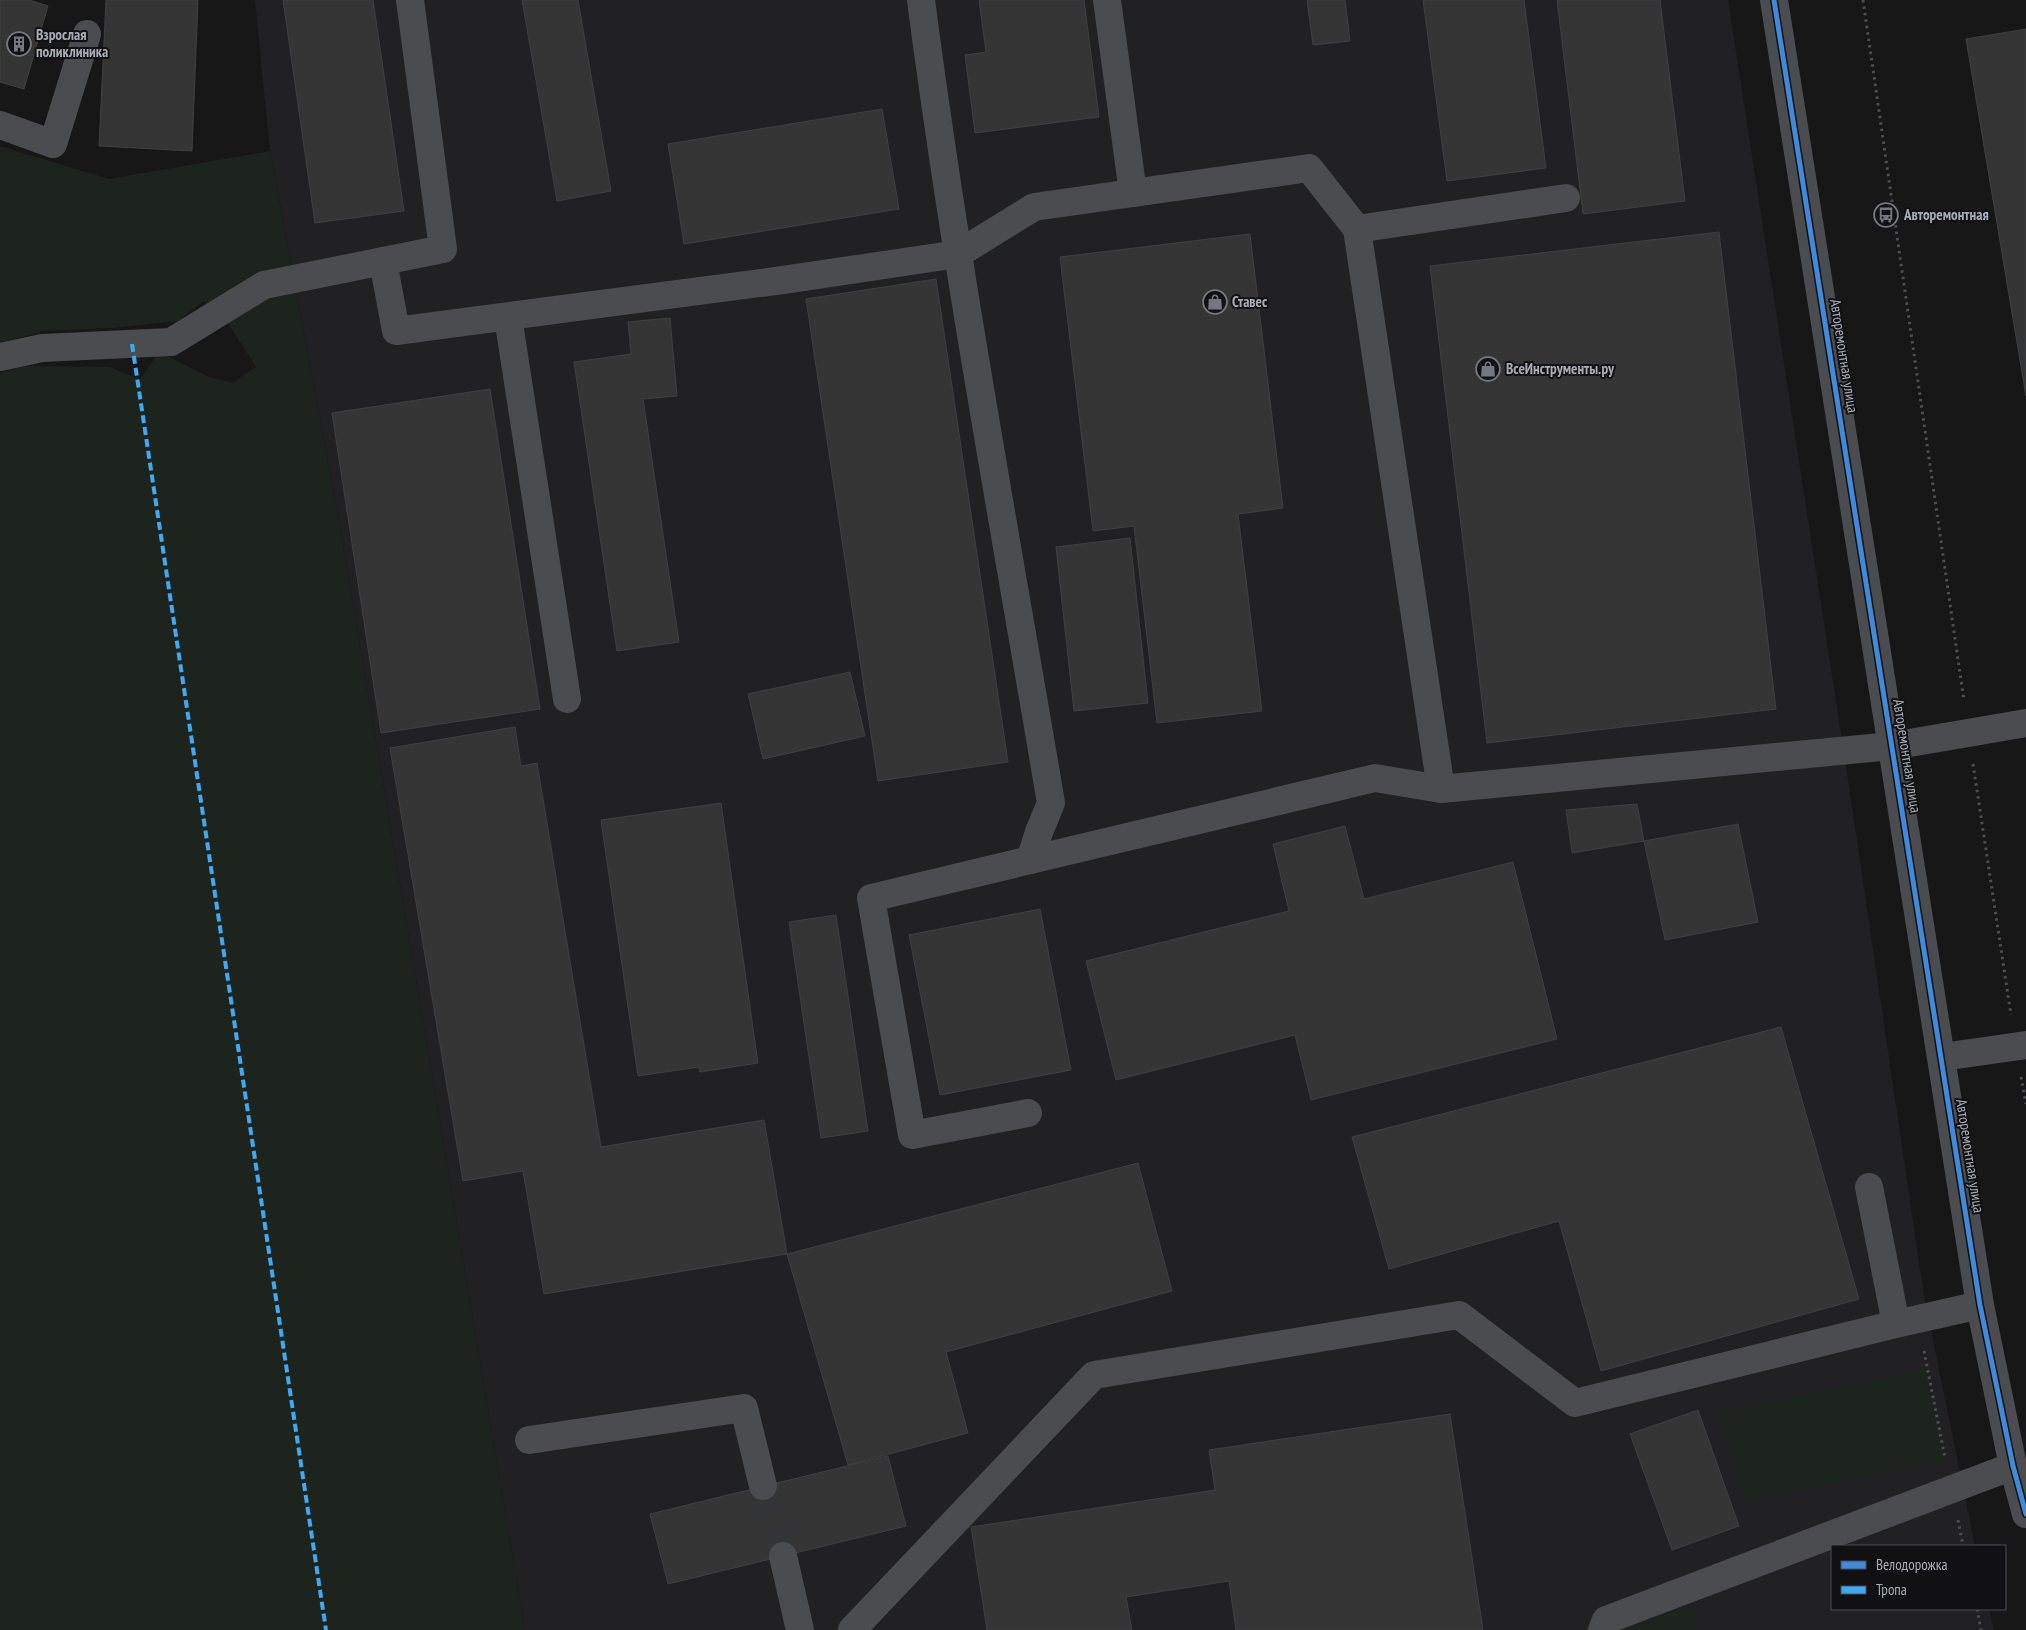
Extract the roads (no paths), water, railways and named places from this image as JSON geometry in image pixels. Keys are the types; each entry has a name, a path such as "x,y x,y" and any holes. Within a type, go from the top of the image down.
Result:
{"street":[{"path":"0,357 42,348 171,342 264,286 443,249 410,0"},
{"path":"921,0 936,117 958,254 1051,803 1030,860"},
{"path":"1107,0 1132,193"},
{"name":"Авторемонтная улица","path":"1774,0 1980,1305 2013,1466 2026,1514"},
{"path":"0,125 53,144 87,34"},
{"path":"384,261 396,331 958,254 1034,207 1310,168 1357,229 1441,789"},
{"path":"1357,229 1566,198"},
{"path":"508,317 567,699"},
{"path":"1028,1112 912,1134 871,898 1375,778 1441,789 1892,746 2026,723"},
{"path":"1942,1057 2021,1046"},
{"path":"1869,1187 1907,1321"},
{"path":"852,1630 1094,1375 1459,1315 1575,1403 1907,1321 1980,1305"},
{"path":"529,1440 744,1408 763,1486"},
{"path":"1602,1630 1606,1620 2013,1466"},
{"path":"783,1556 800,1630"}],"tunnel":[{"path":"763,1486 783,1556"}],"place":[{"name":"Взрослая поликлиника","path":"19,44"},
{"name":"Авторемонтная","path":"1886,215"},
{"name":"Ставес","path":"1215,302"},
{"name":"ВсеИнструменты.ру","path":"1488,369"}]}
